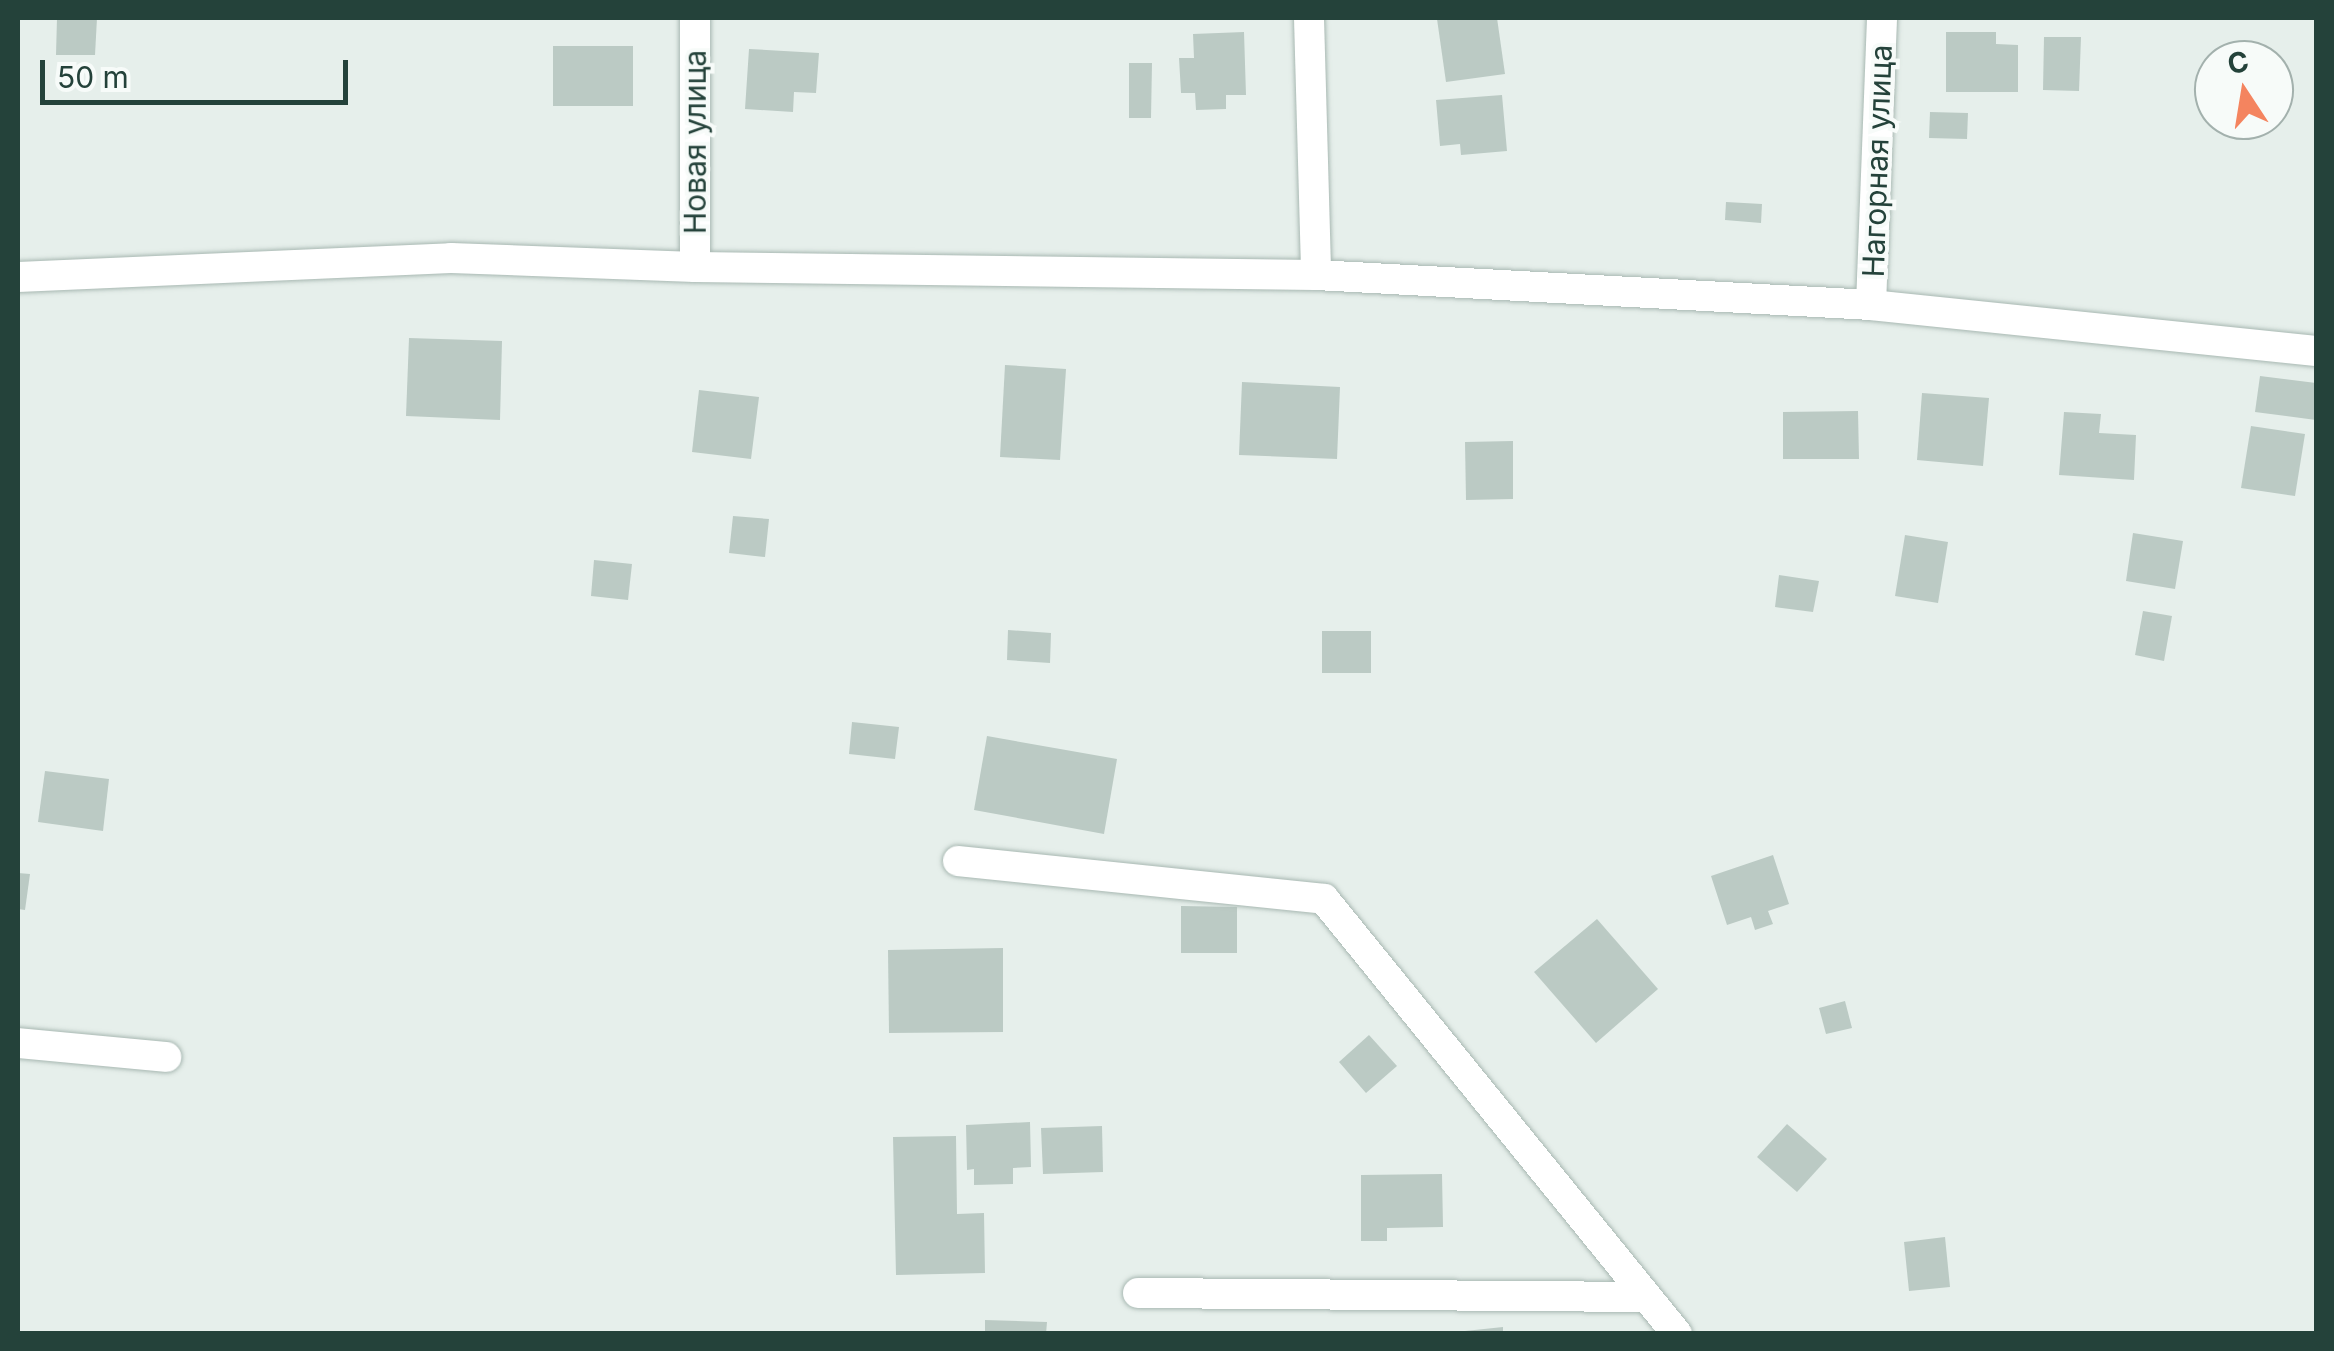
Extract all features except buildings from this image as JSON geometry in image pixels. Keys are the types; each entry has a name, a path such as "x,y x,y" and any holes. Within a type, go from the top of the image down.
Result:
{"street":[{"name":"Новая улица","path":"695,18 695,267"},
{"path":"1309,18 1316,275"},
{"name":"Нагорная улица","path":"1871,305 1882,18"},
{"path":"18,277 451,258 695,267 1316,275 1871,305 2316,352"},
{"path":"958,861 1324,899 1677,1334"},
{"path":"18,1043 166,1057"},
{"path":"1138,1293 1646,1297"}]}
